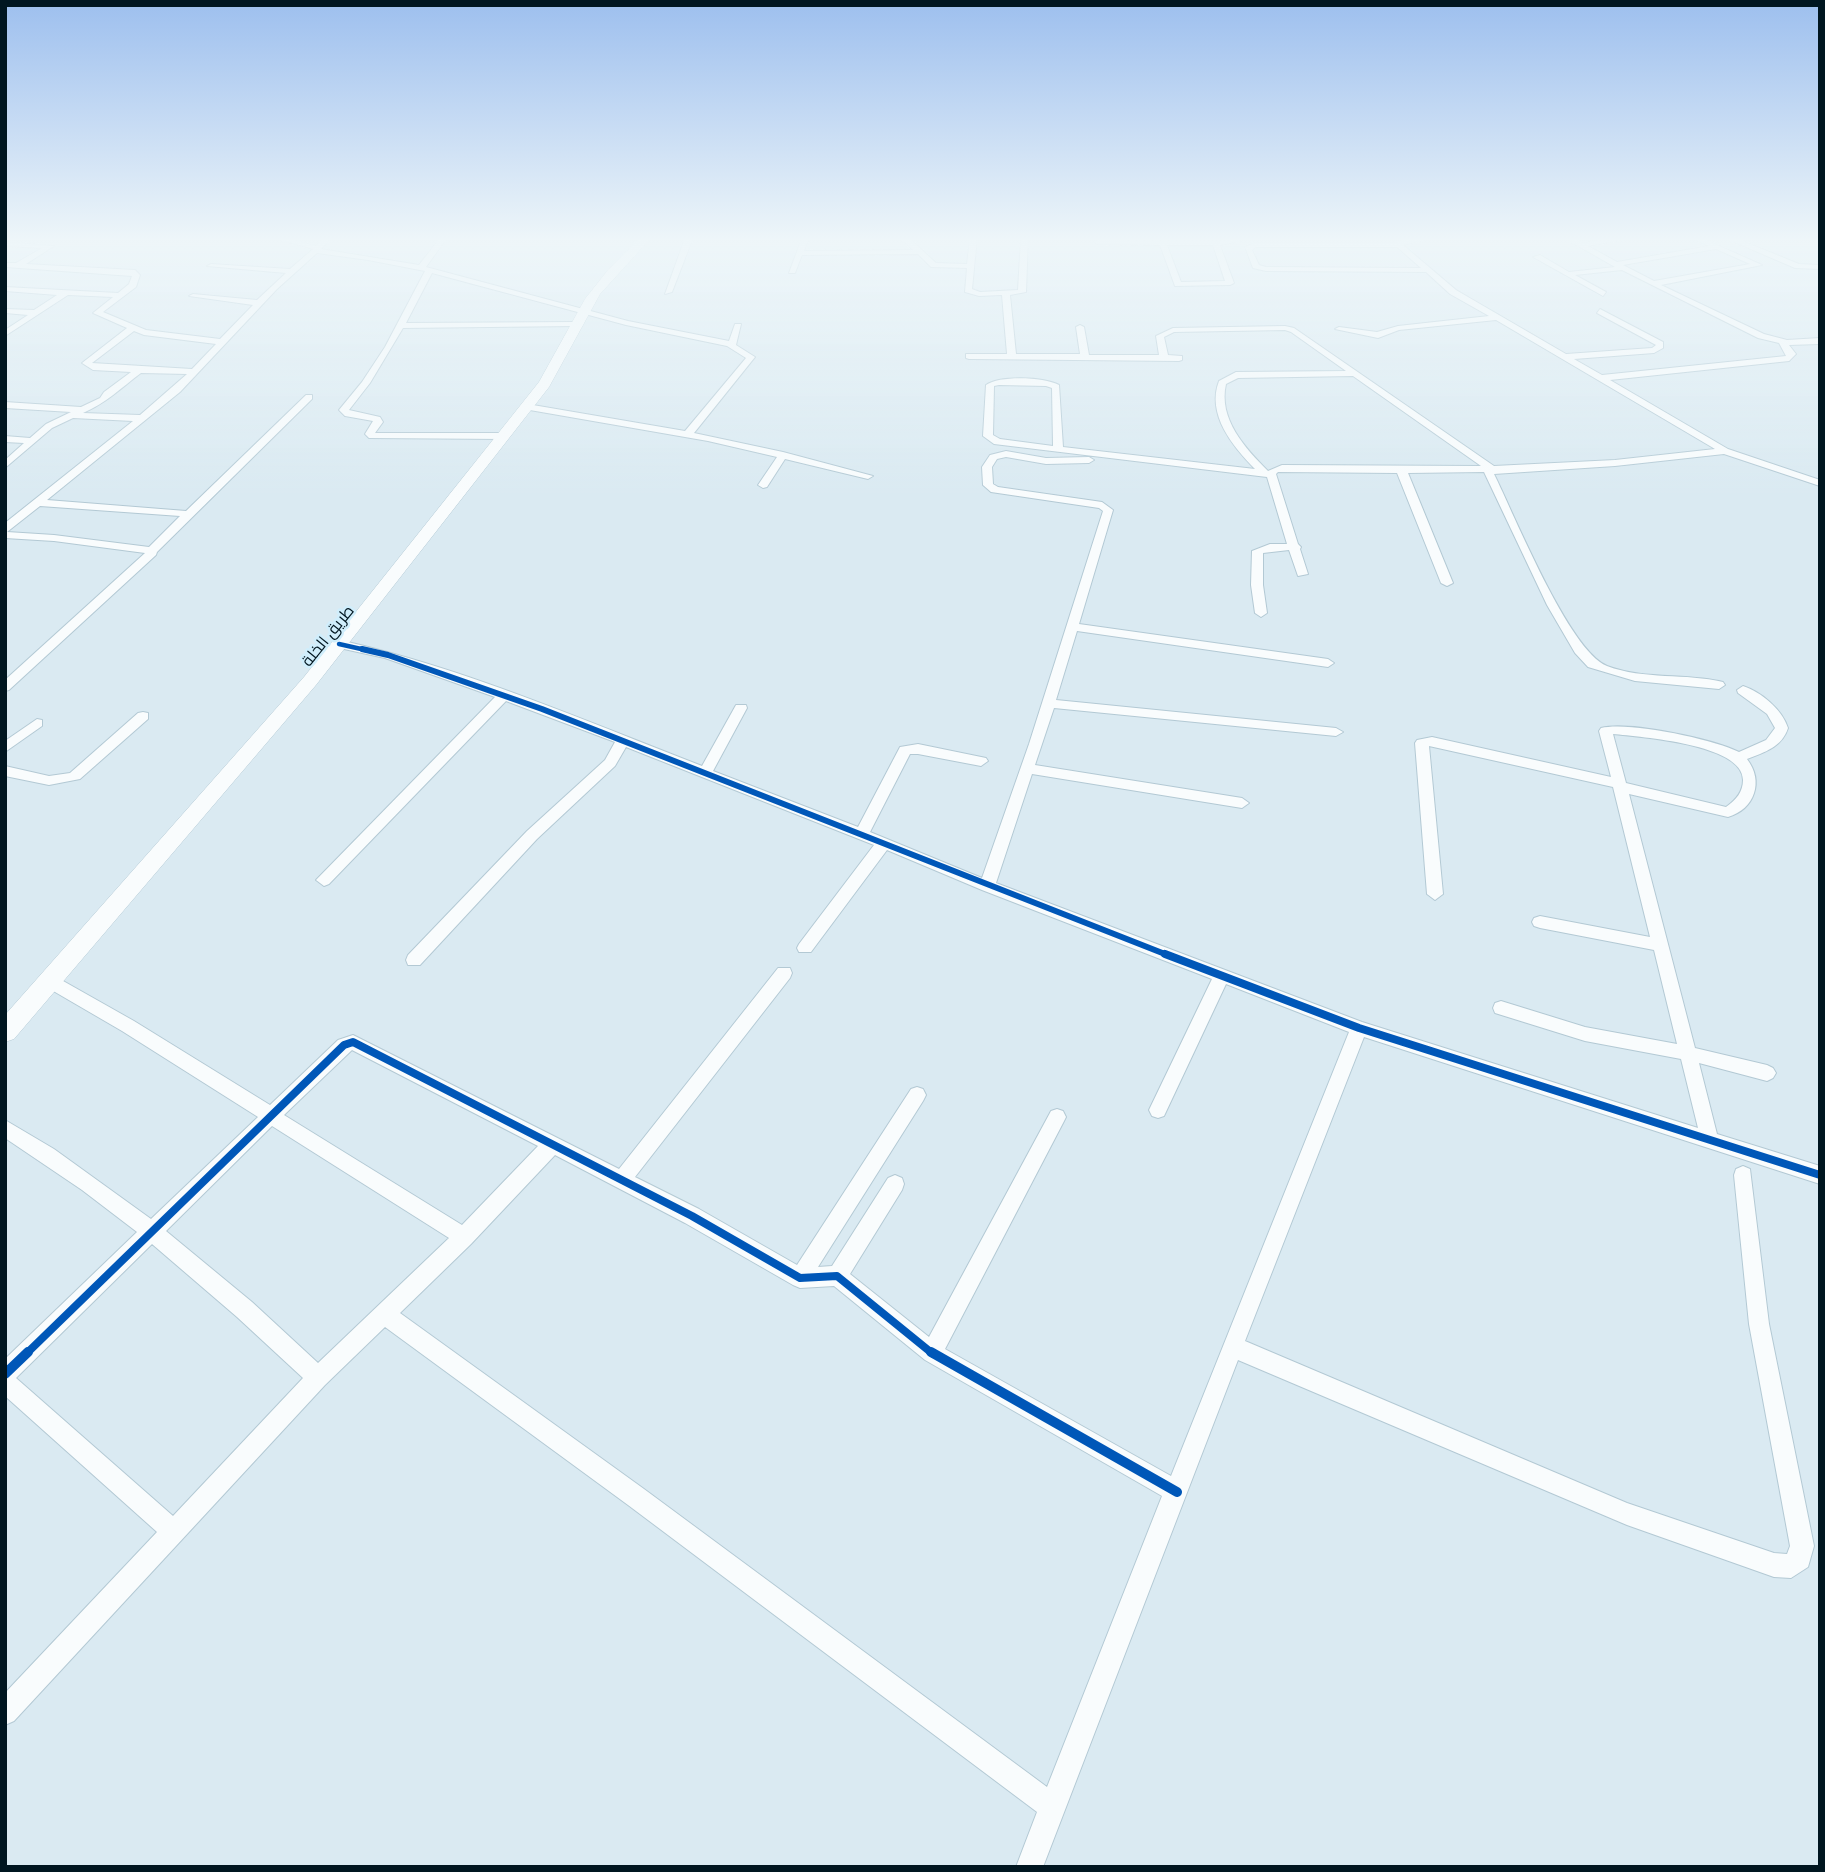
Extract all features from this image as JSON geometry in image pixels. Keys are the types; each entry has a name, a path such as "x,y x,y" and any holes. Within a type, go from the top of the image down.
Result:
{"street":[{"path":"127,325 220,342"},
{"path":"5,529 139,418 177,390 237,325"},
{"path":"414,325 401,326 366,383 345,408 346,413 377,419 378,422 370,434 373,436 503,436"},
{"name":"طريق الخلة","path":"5,1032 339,644 527,407 559,363 575,325"},
{"path":"623,325 731,344 733,348 750,355 688,434"},
{"path":"1009,325 1012,356"},
{"path":"1339,328 1378,335 1398,328 1424,325"},
{"path":"1508,325 1725,451 1820,483"},
{"path":"1564,357 1654,350 1660,346 1659,342 1627,325"},
{"path":"1739,325 1782,342 1820,341"},
{"path":"731,344 738,326"},
{"path":"1080,327 1085,357"},
{"path":"132,328 86,363 93,368 195,372"},
{"path":"1164,358 1160,336 1165,332 1285,328 1302,333 1491,471 1565,627 1587,660 1616,672 1719,685"},
{"path":"1601,378 1789,358 1792,354 1782,342"},
{"path":"969,356 1179,358"},
{"path":"5,465 49,426 104,400 107,394 139,370"},
{"path":"1303,575 1296,547 1268,474 1248,456 1228,425 1218,398 1225,379 1236,375 1356,373"},
{"path":"1058,449 1056,387 1048,383 998,382 990,385 990,440 1058,449 1268,474 1282,468 1491,471 1614,464 1725,451"},
{"path":"5,687 85,611 151,555 151,551 309,397"},
{"path":"5,405 82,410"},
{"path":"527,407 688,434 868,476"},
{"path":"68,416 139,418"},
{"path":"5,439 31,441"},
{"path":"987,886 1049,703 1107,508 1102,505 995,490 988,485 987,467 993,457 1001,454 1066,461 1097,460 1112,455"},
{"path":"762,485 783,455"},
{"path":"1401,469 1447,583"},
{"path":"40,502 190,514"},
{"path":"5,536 54,538 151,551"},
{"path":"1261,612 1257,585 1258,551 1270,547 1296,547"},
{"path":"1073,627 1328,663"},
{"path":"339,644 388,655 505,695 862,834 987,886 1359,1028 1709,1137 1820,1175"},
{"path":"1738,757 1774,743 1780,736 1781,729 1772,710 1743,690"},
{"path":"324,880 505,695"},
{"path":"1049,703 1336,732"},
{"path":"705,773 741,708"},
{"path":"5,771 56,782 66,780 143,716"},
{"path":"5,748 37,723"},
{"path":"1435,894 1422,743 1432,741 1620,785 1728,812 1744,800 1750,788 1750,776 1745,764 1738,757 1718,748 1609,729 1605,734 1620,785 1709,1137"},
{"path":"414,960 532,835 610,763 623,740"},
{"path":"862,834 905,750 918,749 981,761"},
{"path":"1028,769 1242,803"},
{"path":"805,948 884,843"},
{"path":"1540,922 1660,945"},
{"path":"622,1180 784,973"},
{"path":"1158,1110 1222,976"},
{"path":"49,980 464,1237"},
{"path":"1501,1008 1585,1034 1687,1053 1767,1073"},
{"path":"1029,1867 1359,1028"},
{"path":"5,1374 344,1045 353,1042 622,1180 800,1278 837,1276 932,1353 1177,1492"},
{"path":"800,1278 918,1094"},
{"path":"932,1353 1057,1117"},
{"path":"5,1128 52,1158 201,1270 318,1378"},
{"path":"5,1712 318,1378 464,1237 553,1144"},
{"path":"1233,1346 1458,1444 1628,1514 1774,1565 1791,1566 1800,1559 1802,1546 1759,1324 1742,1175"},
{"path":"837,1276 895,1184"},
{"path":"384,1314 581,1454 887,1686 1053,1807"},
{"path":"5,1382 173,1531"}],"cycle path":[{"path":"339,644 388,655 542,709 862,834 987,886 1359,1028 1820,1175"},
{"path":"5,1374 344,1045 353,1042 692,1216 800,1278 837,1276 932,1353 1177,1492"}]}
